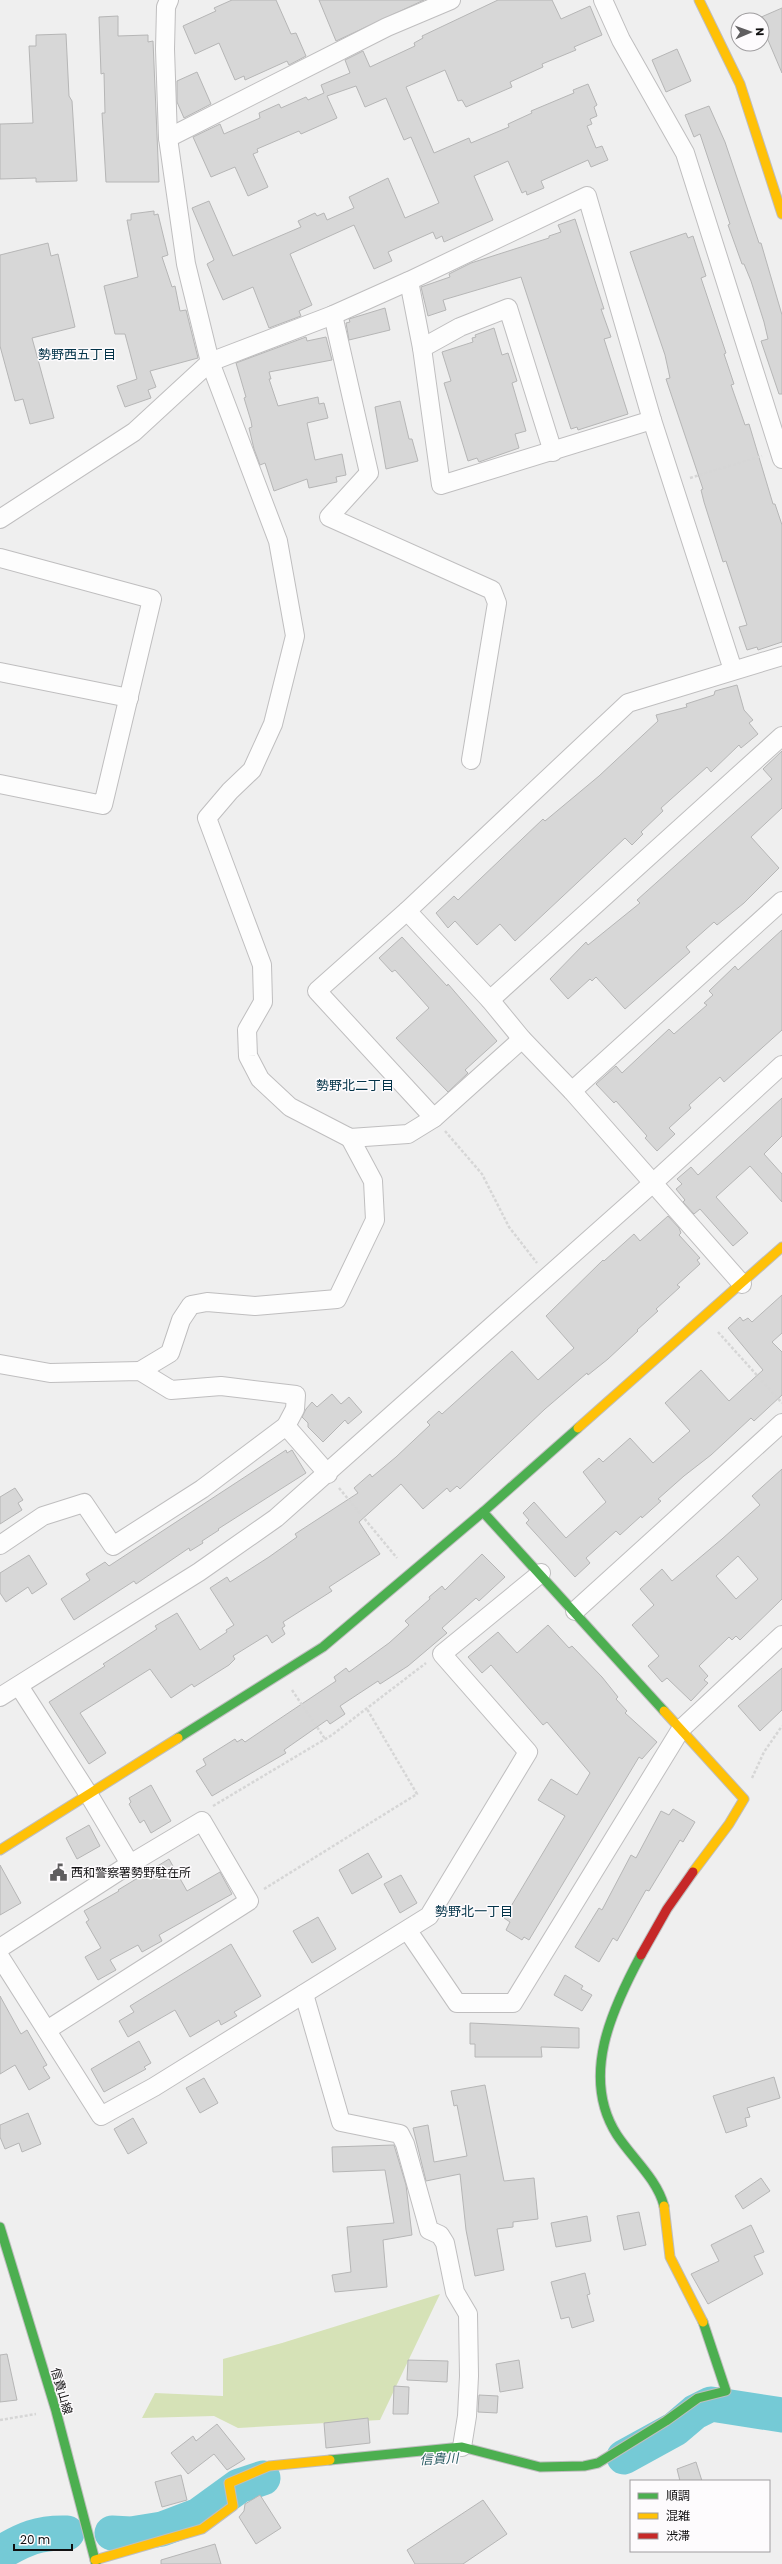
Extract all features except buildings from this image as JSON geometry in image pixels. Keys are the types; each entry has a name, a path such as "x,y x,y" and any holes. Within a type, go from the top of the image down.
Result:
{"street":[{"path":"169,0 166,7 164,49 168,138 186,264 210,362 278,541 295,636 273,724 252,770 230,791 207,818 262,965 263,1002 247,1030 248,1056 260,1079 290,1106 350,1138 408,1134 434,1118 522,1039"},
{"path":"168,138 387,27 451,0"},
{"path":"603,0 621,40 685,153 781,453"},
{"path":"699,0 740,84 782,214"},
{"path":"0,519 134,432 210,362 333,314 409,281 587,196 652,420 733,670"},
{"path":"409,281 422,348 441,485 553,452 652,420"},
{"path":"422,348 460,327 508,308 553,452"},
{"path":"333,314 369,473 329,517 492,590 497,603 471,760"},
{"path":"0,558 152,599 103,805 0,784"},
{"path":"434,1118 317,991 407,911 628,704 733,670 782,656"},
{"path":"0,672 129,698"},
{"path":"490,1000 782,736"},
{"path":"572,1091 782,901"},
{"path":"407,911 490,1000 522,1039 572,1091 654,1182 742,1284"},
{"path":"0,1697 199,1572 276,1518 328,1474 654,1182 782,1065"},
{"path":"0,1364 50,1373 140,1371 156,1364 170,1353 181,1320 191,1305 207,1302 255,1306 336,1299 374,1220 374,1181 350,1138"},
{"path":"0,1850 323,1647 483,1512 782,1247"},
{"path":"0,1545 44,1516 84,1503 112,1546 202,1489 286,1426 295,1409 296,1395 221,1386 171,1390 140,1371"},
{"path":"575,1611 782,1423"},
{"path":"286,1426 328,1474"},
{"path":"96,2562 202,2528 233,2506 229,2483 269,2466 462,2447 540,2467 584,2466 598,2463 666,2421 698,2398 726,2391 701,2319 671,2257 665,2209 659,2194 616,2133 603,2102 601,2080 602,2050 609,2024 648,1942 678,1893 735,1817 744,1799 541,1573 483,1512"},
{"path":"0,1957 101,2116 154,2088 408,1931 429,1916 528,1752 442,1654 541,1573"},
{"path":"408,1931 457,2003 512,2003 681,1729 782,1635"},
{"path":"19,1686 89,1795 130,1864"},
{"path":"0,1948 130,1864 202,1821 249,1901 47,2030"},
{"path":"304,1994 341,2122 400,2134 406,2144 429,2230 440,2234 445,2243 455,2292 468,2314 469,2376 467,2416 462,2447"},
{"name":"信貴山線","path":"0,2227 56,2411 96,2562"}],"path":[{"path":"672,483 781,453"},
{"path":"434,1118 482,1174 509,1227 548,1277"},
{"path":"717,1331 782,1403"},
{"path":"328,1474 400,1562"},
{"path":"211,1808 325,1739 367,1710 429,1660 442,1654"},
{"path":"289,1685 325,1739"},
{"path":"261,1890 417,1794 367,1710"},
{"path":"744,1799 764,1752 782,1726"},
{"path":"0,2420 56,2411"}],"green space":[{"path":"440,2294 380,2420 238,2428 214,2416 142,2418 155,2393 223,2396 223,2359 282,2343"}],"waterway":[{"name":"信貴川","path":"624,2457 675,2429 695,2412 711,2404 782,2415"},
{"name":"信貴川","path":"112,2533 131,2534 162,2529 199,2515 239,2486 263,2478"},
{"name":"信貴川","path":"0,2553 32,2537 67,2533"}],"traffic: fast":[{"path":"178,1738 323,1647 483,1512 578,1428"},
{"path":"483,1512 664,1711"},
{"path":"641,1955 611,2020 604,2044 601,2067 601,2090 606,2113 617,2135 644,2169 656,2187 664,2206"},
{"path":"0,2227 56,2411 96,2564"},
{"path":"330,2460 462,2447 540,2467 584,2466 598,2463 666,2421 698,2398 726,2391 703,2322"}],"traffic: slow":[{"path":"699,0 740,84 782,214"},
{"path":"578,1428 782,1247"},
{"path":"664,1711 744,1799 729,1824 693,1872"},
{"path":"0,1850 178,1738"},
{"path":"664,2206 670,2257 703,2322"},
{"path":"95,2560 202,2529 233,2506 229,2483 269,2466 330,2460"}],"traffic: jam":[{"path":"641,1955 667,1909 693,1872"}],"place":[{"name":"西和警察署勢野駐在所","path":"58,1872"}],"district":[{"name":"勢野西五丁目","path":"77,354"},
{"name":"勢野北二丁目","path":"355,1085"},
{"name":"勢野北一丁目","path":"474,1911"}]}
